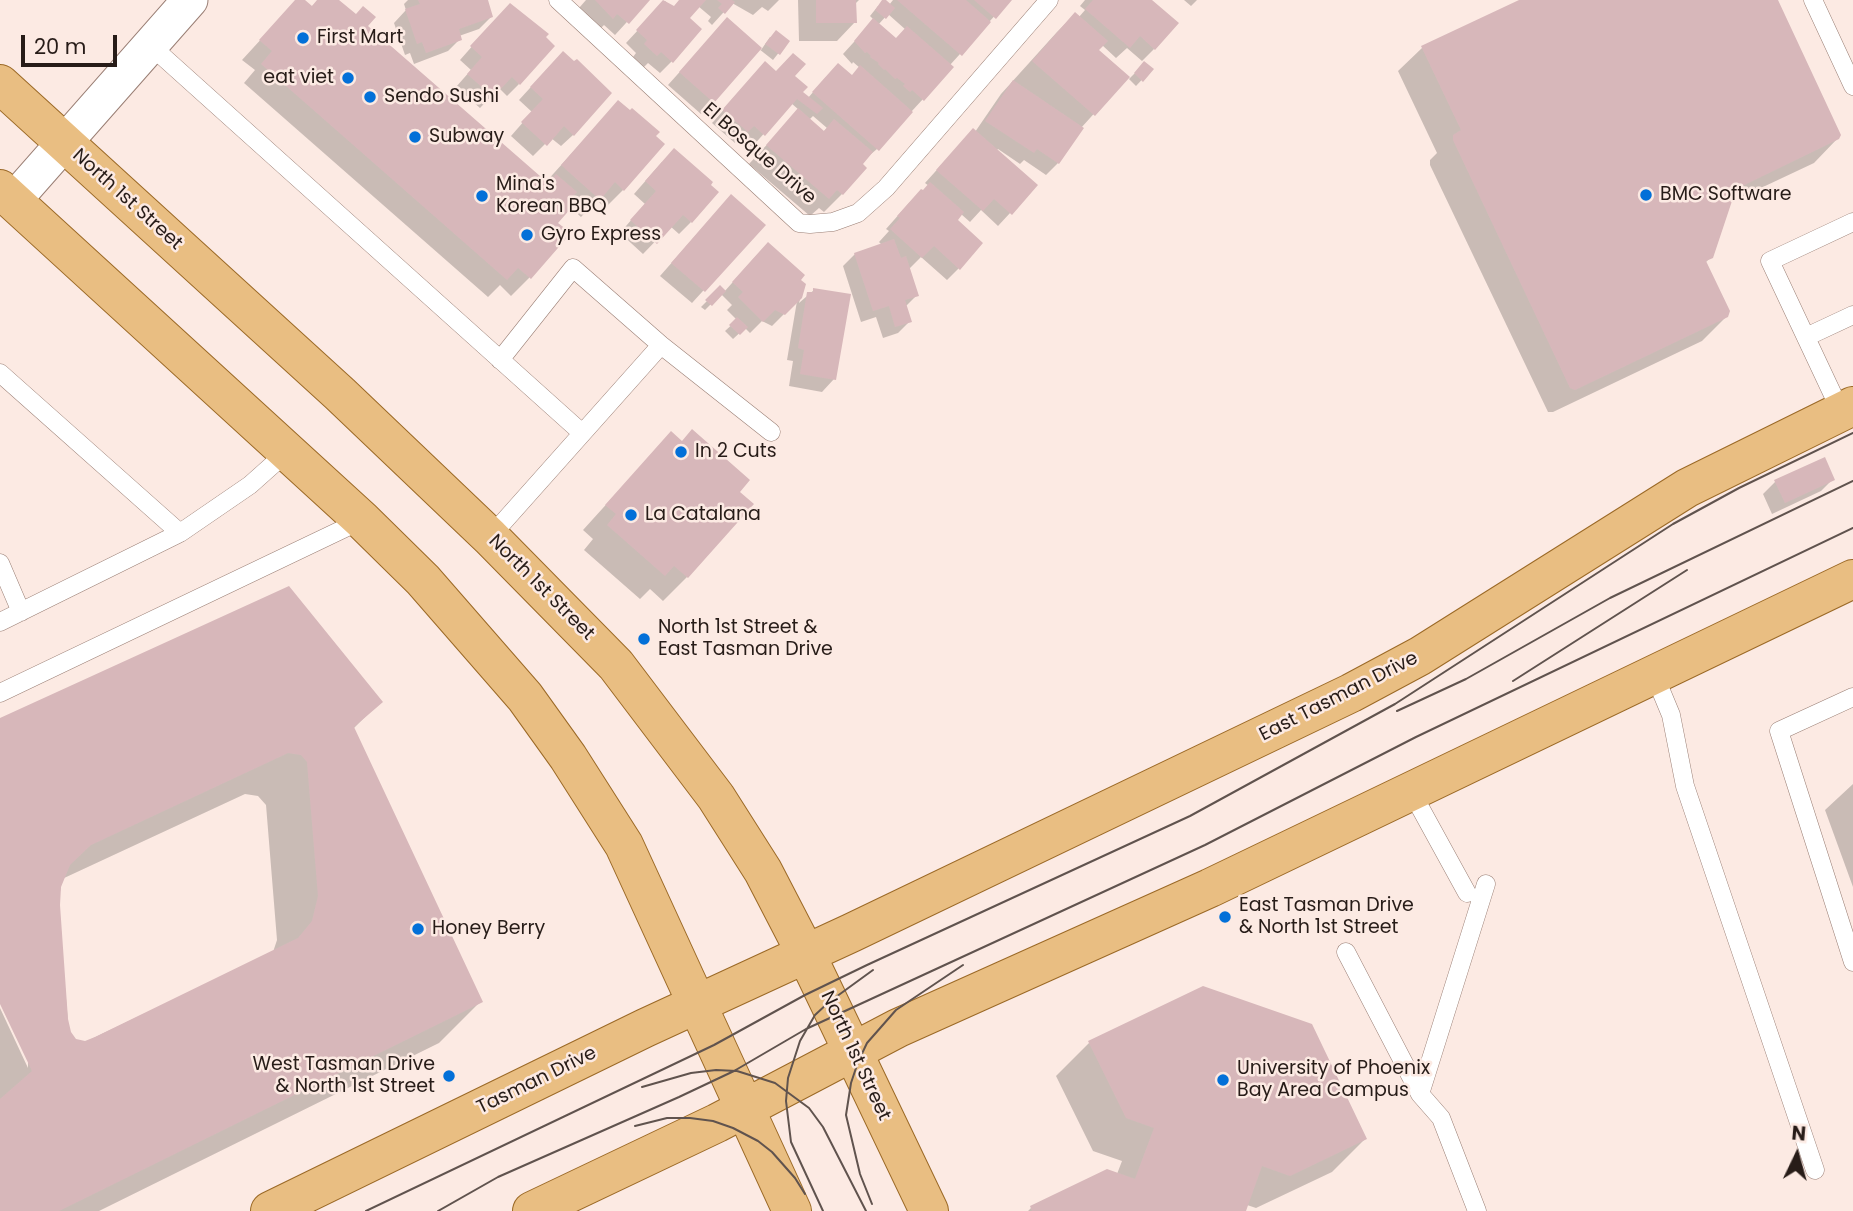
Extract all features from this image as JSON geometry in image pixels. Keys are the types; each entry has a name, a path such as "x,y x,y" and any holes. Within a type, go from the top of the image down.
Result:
{"main road":[{"name":"North 1st Street","path":"0,84 340,394 490,537 607,655 716,797 763,871 806,954 929,1211"},
{"path":"6,195 362,520 423,580 525,697 568,757 624,845 792,1211"},
{"name":"East Tasman Drive","path":"806,954 1351,693 1420,656 1687,488 1847,409"},
{"path":"532,1211 717,1123 898,1028 1210,888 1853,579"},
{"name":"Tasman Drive","path":"270,1211 696,1004 806,954"}],"street":[{"path":"6,195 64,143 190,0"}],"lane":[{"name":"El Bosque Drive","path":"558,0 799,223 810,224 833,222 859,213 886,188 1049,0"},
{"path":"1813,0 1853,86"},
{"path":"150,45 582,433"},
{"path":"1847,409 1806,337 1770,261 1853,222"},
{"path":"500,359 573,268 661,345 771,432"},
{"path":"1806,337 1853,315"},
{"path":"490,537 661,345"},
{"path":"0,373 180,533"},
{"path":"0,622 180,533 250,485 287,452"},
{"path":"0,693 362,520"},
{"path":"0,563 21,612"},
{"path":"1654,674 1671,715 1685,786 1815,1170"},
{"path":"1853,697 1779,731 1853,962"},
{"path":"1411,791 1467,893"},
{"path":"1420,1094 1486,884"},
{"path":"1346,952 1420,1094 1441,1118 1477,1211"}],"building":[{"path":"295,0 305,0 312,6 317,0 339,0 356,14 363,6 376,17 368,26 548,183 556,174 577,192 568,201 573,206 558,223 571,233 531,279 518,268 507,280 261,64 272,51 259,40"},
{"path":"418,0 488,0 493,17 459,29 462,40 426,53 422,42 417,44 405,9 420,4"},
{"path":"595,0 650,0 629,24 617,14 613,19"},
{"path":"663,0 674,6 679,0 706,0 690,18 702,29 673,63 661,52 657,56 644,44 647,40 636,30"},
{"path":"717,0 735,2 725,14 718,8 722,4"},
{"path":"816,0 856,0 857,23 816,23"},
{"path":"882,0 895,8 886,19 875,10"},
{"path":"897,0 966,0 991,22 962,56"},
{"path":"974,0 1012,0 996,19"},
{"path":"1093,0 1152,0 1179,23 1155,50 1140,36 1130,48 1085,9"},
{"path":"1519,0 1778,0 1841,135 1839,139 1730,192 1733,198 1713,258 1706,261 1730,311 1728,317 1575,390 1570,388 1453,140 1453,135 1461,130 1421,46"},
{"path":"510,3 549,34 546,37 555,46 520,85 512,77 493,97 467,74 482,57 470,46"},
{"path":"1075,12 1108,41 1099,50 1130,77 1095,116 1032,61"},
{"path":"727,17 762,48 714,103 679,72"},
{"path":"873,18 896,38 907,26 954,67 924,101 884,70 854,41"},
{"path":"776,30 790,41 780,55 765,44"},
{"path":"563,51 574,61 577,59 612,93 574,136 564,126 547,146 521,122 543,99 530,87"},
{"path":"793,53 806,64 795,76 808,87 803,92 823,108 817,114 797,99 765,136 754,126 748,132 722,110 765,61 776,71"},
{"path":"1144,61 1154,69 1143,82 1134,73"},
{"path":"838,63 852,75 860,65 913,112 879,151 812,92"},
{"path":"1013,80 1084,128 1059,164 1037,149 1034,153 985,121"},
{"path":"618,100 630,110 632,108 660,132 656,136 665,144 624,191 615,182 600,200 561,165"},
{"path":"798,108 824,131 834,119 873,152 863,164 867,168 843,195 837,190 829,199 766,145"},
{"path":"973,128 1038,185 1012,215 994,199 983,211 936,170"},
{"path":"674,148 713,182 711,185 719,192 692,223 683,215 657,244 630,220 656,191 645,181"},
{"path":"930,182 964,212 958,220 983,243 960,270 934,246 922,258 890,229 900,218 897,216"},
{"path":"731,194 766,225 705,292 671,263"},
{"path":"894,239 901,258 906,256 919,296 905,300 912,322 895,327 889,306 873,311 854,253"},
{"path":"768,242 805,275 801,280 806,284 802,298 785,315 775,310 763,322 738,297 743,292 732,282"},
{"path":"720,285 726,291 712,306 705,300"},
{"path":"813,288 851,294 836,380 800,374 804,350 798,348 807,292 813,292"},
{"path":"737,317 748,327 740,335 729,325"},
{"path":"692,429 750,480 740,492 754,504 688,578 674,566 665,576 607,525 616,514 605,505 671,431 682,441"},
{"path":"1825,457 1835,480 1785,503 1774,480"},
{"path":"289,586 383,702 354,727 483,1002 59,1211 0,1211 0,1099 32,1071 0,1004 0,718","holes":["288,753 301,755 307,762 318,896 312,921 298,938 95,1037 85,1041 76,1039 68,1019 60,905 61,887 70,865 91,845"]},
{"name":"University of Phoenix Bay Area Campus","path":"1203,986 1312,1024 1367,1139 1290,1176 1262,1166 1246,1211 1032,1211 1030,1206 1107,1169 1135,1179 1154,1128 1126,1118 1088,1041"}],"tram line":[{"path":"366,1211 714,1045 805,995 867,965 1190,816 1395,704 1673,524 1739,488 1853,433"},
{"path":"1397,711 1466,679 1610,598 1853,481"},
{"path":"438,1211 498,1177 734,1071 806,1029 1205,845 1416,737 1853,528"},
{"path":"1513,681 1687,570"},
{"path":"872,1204 860,1174 846,1115 851,1083 858,1062 867,1043 896,1010 963,965"},
{"path":"823,1211 791,1142 786,1101 788,1078 800,1041 815,1015 873,970"},
{"path":"642,1087 691,1073 716,1070 737,1071 775,1083 809,1108 823,1127 866,1211"},
{"path":"635,1126 667,1118 690,1118 713,1121 733,1128 772,1152 805,1194"}],"place":[{"name":"First Mart","path":"303,38"},
{"name":"eat viet","path":"348,78"},
{"name":"Sendo Sushi","path":"370,97"},
{"name":"Subway","path":"415,137"},
{"name":"BMC Software","path":"1646,195"},
{"name":"Mina's Korean BBQ","path":"482,196"},
{"name":"Gyro Express","path":"527,235"},
{"name":"In 2 Cuts","path":"681,452"},
{"name":"La Catalana","path":"631,515"},
{"name":"North 1st Street & East Tasman Drive","path":"644,639"},
{"name":"East Tasman Drive & North 1st Street","path":"1225,917"},
{"name":"Honey Berry","path":"418,929"},
{"name":"West Tasman Drive & North 1st Street","path":"449,1076"},
{"name":"University of Phoenix Bay Area Campus","path":"1223,1080"}]}
